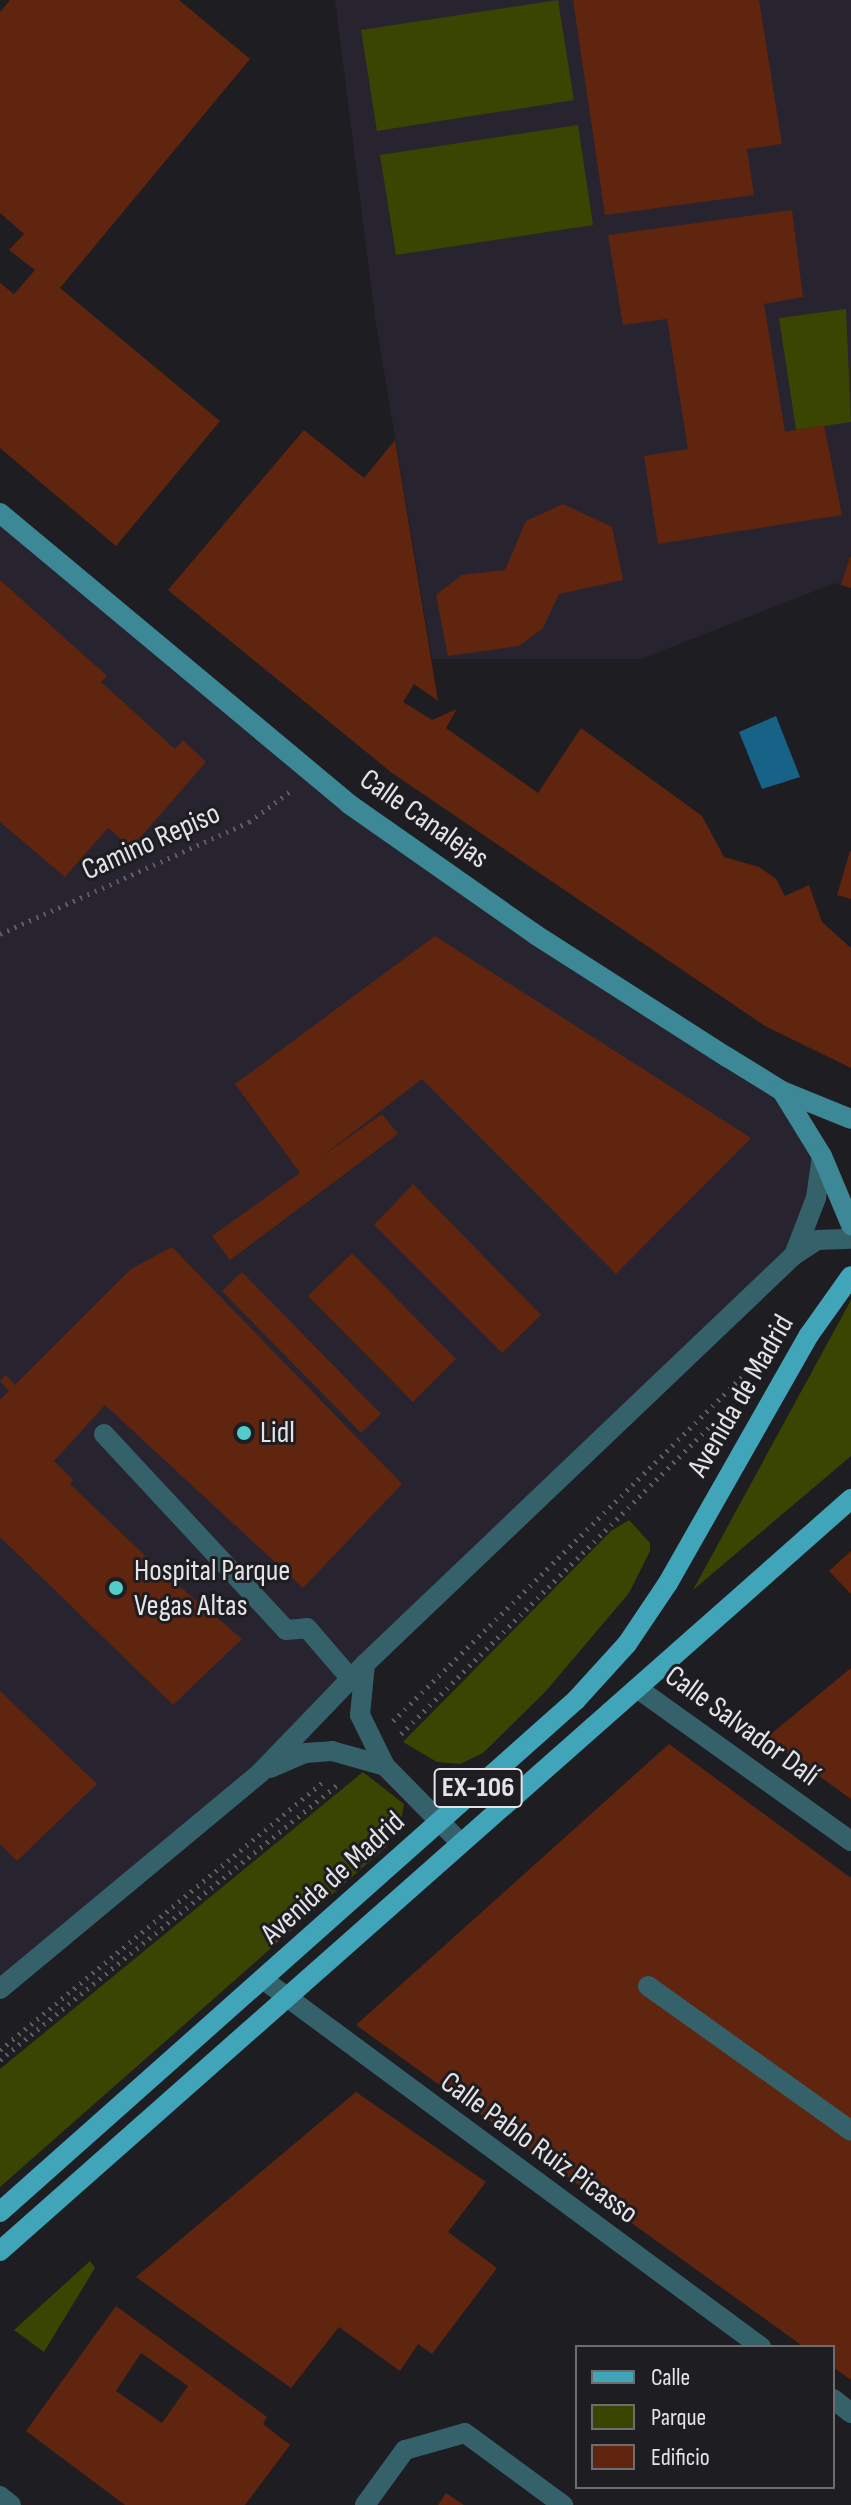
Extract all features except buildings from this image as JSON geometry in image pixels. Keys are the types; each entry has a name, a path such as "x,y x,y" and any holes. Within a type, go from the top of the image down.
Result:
{"main road":[{"name":"Calle Canalejas","path":"0,513 311,775 536,935 782,1091 851,1119"},
{"path":"782,1091 822,1156 851,1225"},
{"name":"Avenida de Madrid","path":"0,2212 576,1700 627,1644 668,1583 809,1335 851,1276"},
{"name":"Avenida de Madrid","path":"0,2251 282,1997 851,1499"}],"street":[{"path":"794,1255 816,1198 822,1156"},
{"path":"794,1255 817,1240 851,1239"},
{"name":"Avenida de Madrid","path":"0,1989 261,1772 358,1672 794,1255"},
{"path":"104,1434 286,1630 307,1628 358,1672 360,1715 385,1766 461,1843"},
{"name":"Calle Salvador Dalí","path":"637,1688 851,1841"},
{"path":"261,1772 305,1753 353,1757 385,1766"},
{"name":"Calle Pablo Ruiz Picasso","path":"264,1980 282,1997 758,2345"},
{"path":"648,1986 851,2131"},
{"path":"835,2401 851,2413"},
{"path":"365,2505 405,2450 465,2433 563,2505"},
{"path":"0,2496 11,2505"}],"path":[{"name":"Camino Repiso","path":"0,934 249,822 311,775"},
{"path":"372,1741 772,1347"},
{"path":"0,2050 353,1757"}],"shaded area":[{"path":"335,0 851,0 851,588 835,583 641,659 432,659 375,317"},
{"path":"0,513 311,775 782,1091 822,1156 794,1255 261,1772 0,1988"}],"green space":[{"path":"558,0 574,100 377,131 361,30"},
{"path":"578,125 593,225 396,255 380,155"},
{"path":"846,309 851,422 796,430 779,318"},
{"path":"851,1300 851,1456 693,1590"},
{"path":"629,1520 650,1543 650,1551 629,1593 546,1691 483,1753 460,1764 437,1762 403,1742 611,1531"},
{"path":"363,1772 404,1804 401,1822 386,1847 0,2187 0,2069"},
{"path":"90,2261 95,2268 44,2352 14,2330"}],"water":[{"path":"776,716 800,777 762,789 739,732"}],"place":[{"name":"Lidl","path":"244,1433"},
{"name":"Hospital Parque Vegas Altas","path":"116,1588"}]}
